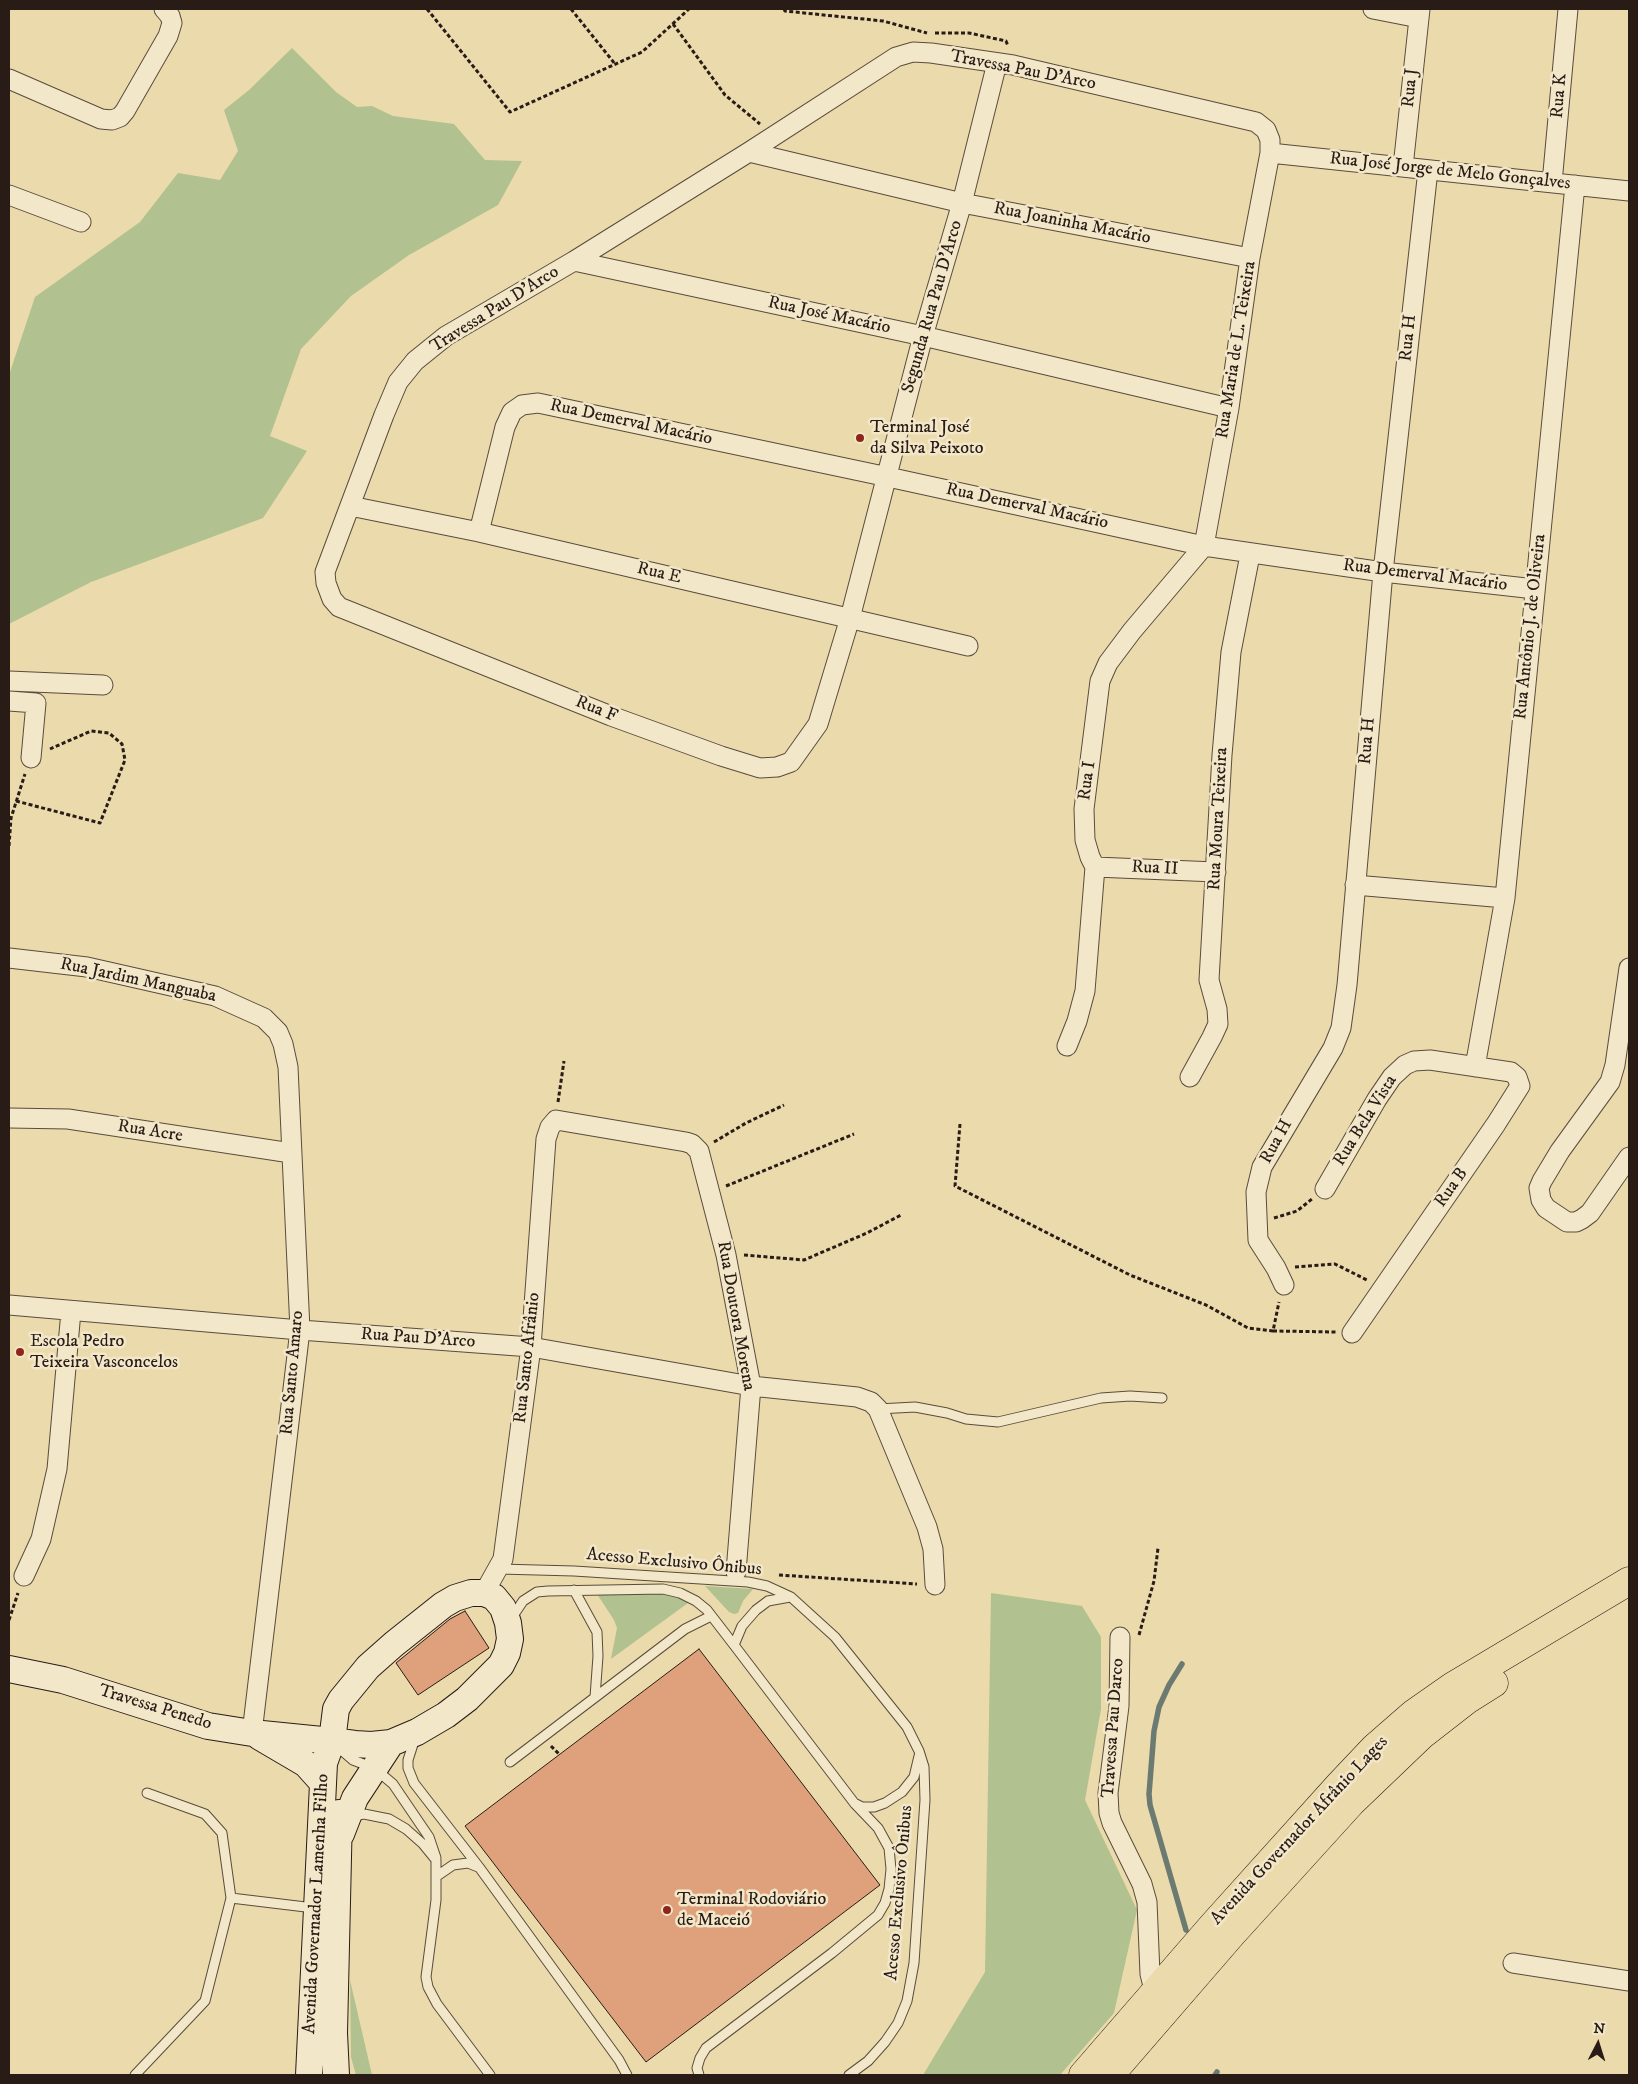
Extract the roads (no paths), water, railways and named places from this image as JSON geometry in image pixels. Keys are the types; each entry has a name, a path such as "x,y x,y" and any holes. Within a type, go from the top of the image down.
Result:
{"main road":[{"name":"Avenida Governador Afrânio Lages","path":"1083,2075 1332,1792 1374,1748 1413,1714 1453,1686 1629,1581"},
{"name":"Avenida Governador Afrânio Lages","path":"1110,2075 1232,1934 1351,1803 1422,1734 1467,1700 1629,1603"}],"street":[{"path":"9,79 101,119 112,120 120,117 168,36 172,23 170,16 164,9"},
{"path":"1373,9 1420,14"},
{"name":"Rua K","path":"1552,183 1568,9"},
{"name":"Rua J","path":"1403,167 1420,14"},
{"name":"Travessa Pau D'Arco","path":"362,615 339,607 332,599 326,583 325,572 398,382 415,361 446,336 574,261 749,152 896,57 913,52 930,52 1005,64 1256,122 1266,130 1270,140 1270,153"},
{"name":"Segunda Rua Pau D'Arco","path":"818,724 850,618 923,336 1005,64"},
{"name":"Rua Joaninha Macário","path":"749,152 962,203 1250,258"},
{"name":"Rua José Jorge de Melo Gonçalves","path":"1270,153 1629,191"},
{"name":"Rua Maria de L. Teixeira","path":"1204,546 1229,408 1250,258 1270,153"},
{"name":"Rua H","path":"1280,1276 1258,1240 1256,1192 1262,1167 1333,1048 1341,1028 1347,986 1383,572 1428,170"},
{"name":"Rua Antônio J. de Oliveira","path":"1475,1067 1504,898 1575,185"},
{"path":"9,195 81,222"},
{"name":"Rua José Macário","path":"574,261 923,336 1229,408"},
{"name":"Rua Demerval Macário","path":"479,532 505,427 512,412 522,405 538,403 1204,546 1383,572 1535,589"},
{"name":"Rua E","path":"350,506 479,532 968,646"},
{"name":"Rua I","path":"1067,1046 1077,1021 1084,991 1095,866 1085,840 1084,809 1100,681 1108,663 1132,631 1204,546"},
{"name":"Rua Moura Teixeira","path":"1190,1077 1218,1024 1217,1009 1208,980 1222,755 1231,652 1250,554"},
{"name":"Rua F","path":"362,615 611,716 721,756 760,768 777,767 790,762 818,724"},
{"path":"9,681 103,685"},
{"path":"9,702 36,703 31,758"},
{"name":"Rua II","path":"1095,866 1216,872"},
{"path":"1355,885 1504,898"},
{"name":"Rua Jardim Manguaba","path":"9,958 87,967 215,996 264,1018"},
{"path":"1629,968 1615,1065 1610,1082 1560,1151 1542,1182 1539,1195 1546,1208 1567,1222 1582,1219 1590,1213 1629,1157"},
{"name":"Rua Santo Amaro","path":"252,1732 300,1330 286,1055 278,1032 264,1018"},
{"name":"Rua Bela Vista","path":"1325,1190 1377,1099 1400,1068 1414,1061 1430,1060 1475,1067"},
{"name":"Rua B","path":"1352,1333 1496,1124 1520,1086 1517,1077 1511,1072 1475,1067"},
{"name":"Rua Acre","path":"9,1118 68,1119 291,1153"},
{"name":"Rua Santo Afrânio","path":"484,1594 503,1559 531,1347 546,1139 550,1127 556,1120 686,1142 692,1144 699,1151"},
{"name":"Rua Doutora Morena","path":"699,1151 726,1255 751,1386 736,1572"},
{"name":"Rua Pau D'Arco","path":"9,1304 300,1330 531,1347 751,1386 824,1392 857,1397 871,1402 878,1408"},
{"path":"24,1576 41,1539 57,1469 71,1311"},
{"path":"878,1408 927,1527 933,1549 935,1585"},
{"path":"341,1735 341,1700 368,1668 394,1644 443,1605 455,1598 471,1593 484,1594 494,1597 502,1608 508,1623"},
{"name":"Travessa Penedo","path":"9,1669 63,1680 192,1722 252,1732 341,1735 371,1745 390,1743 417,1732 467,1700 501,1665 507,1653 510,1639 508,1623"},
{"name":"Travessa Pau Darco","path":"1129,1638 1108,1793 1112,1823 1142,1884 1147,1902 1150,1974 1152,1982 1158,1989"},
{"path":"252,1732 306,1764 323,1783"},
{"name":"Avenida Governador Lamenha Filho","path":"309,2075 324,1763 341,1735"},
{"name":"Avenida Governador Lamenha Filho","path":"336,2075 334,2033 342,1831 341,1735"},
{"path":"342,1831 356,1798 390,1743"},
{"path":"1512,1963 1629,1981"}],"lane":[{"path":"878,1408 915,1407 948,1413 966,1419 998,1422 1101,1398 1130,1396 1162,1398"},
{"name":"Acesso Exclusivo Ônibus","path":"499,1569 748,1582 767,1586 791,1597 835,1637 907,1727 919,1751 924,1767 925,1800 914,1963 906,2001 898,2023 885,2042 868,2061 849,2075"},
{"name":"Acesso Exclusivo Ônibus","path":"508,1623 523,1601 531,1595 548,1591 663,1589 696,1601 711,1616 734,1645 855,1804 878,1828 889,1848 891,1868 890,1889 878,1915 832,1953 706,2048 700,2058 699,2075"},
{"path":"574,1590 597,1632 598,1656 595,1697"},
{"path":"734,1645 742,1626 756,1610 768,1601 791,1597"},
{"path":"510,1762 685,1629 711,1616"},
{"path":"417,1732 408,1760 410,1776 479,1867 619,2060 627,2075"},
{"path":"341,1735 345,1754 374,1768 393,1784 430,1837 436,1860 437,1876 436,1900 426,1977 428,1987 437,2004 490,2075"},
{"name":"Acesso Exclusivo Ônibus","path":"855,1804 862,1807 874,1807 885,1803 902,1792 914,1777 919,1751"},
{"path":"135,2075 204,2001 232,1898 222,1833 205,1814 147,1793"},
{"path":"342,1831 364,1814 389,1819 406,1829 423,1844 436,1860"},
{"path":"437,1876 453,1865 468,1863 479,1867"},
{"path":"232,1898 317,1909"}],"waterway":[{"path":"1182,1664 1169,1685 1159,1707 1154,1731 1149,1794 1150,1805 1186,1930"}],"place":[{"name":"Terminal José da Silva Peixoto","path":"860,438"},
{"name":"Escola Pedro Teixeira Vasconcelos","path":"20,1352"},
{"name":"Terminal Rodoviário de Maceió","path":"667,1910"}]}
